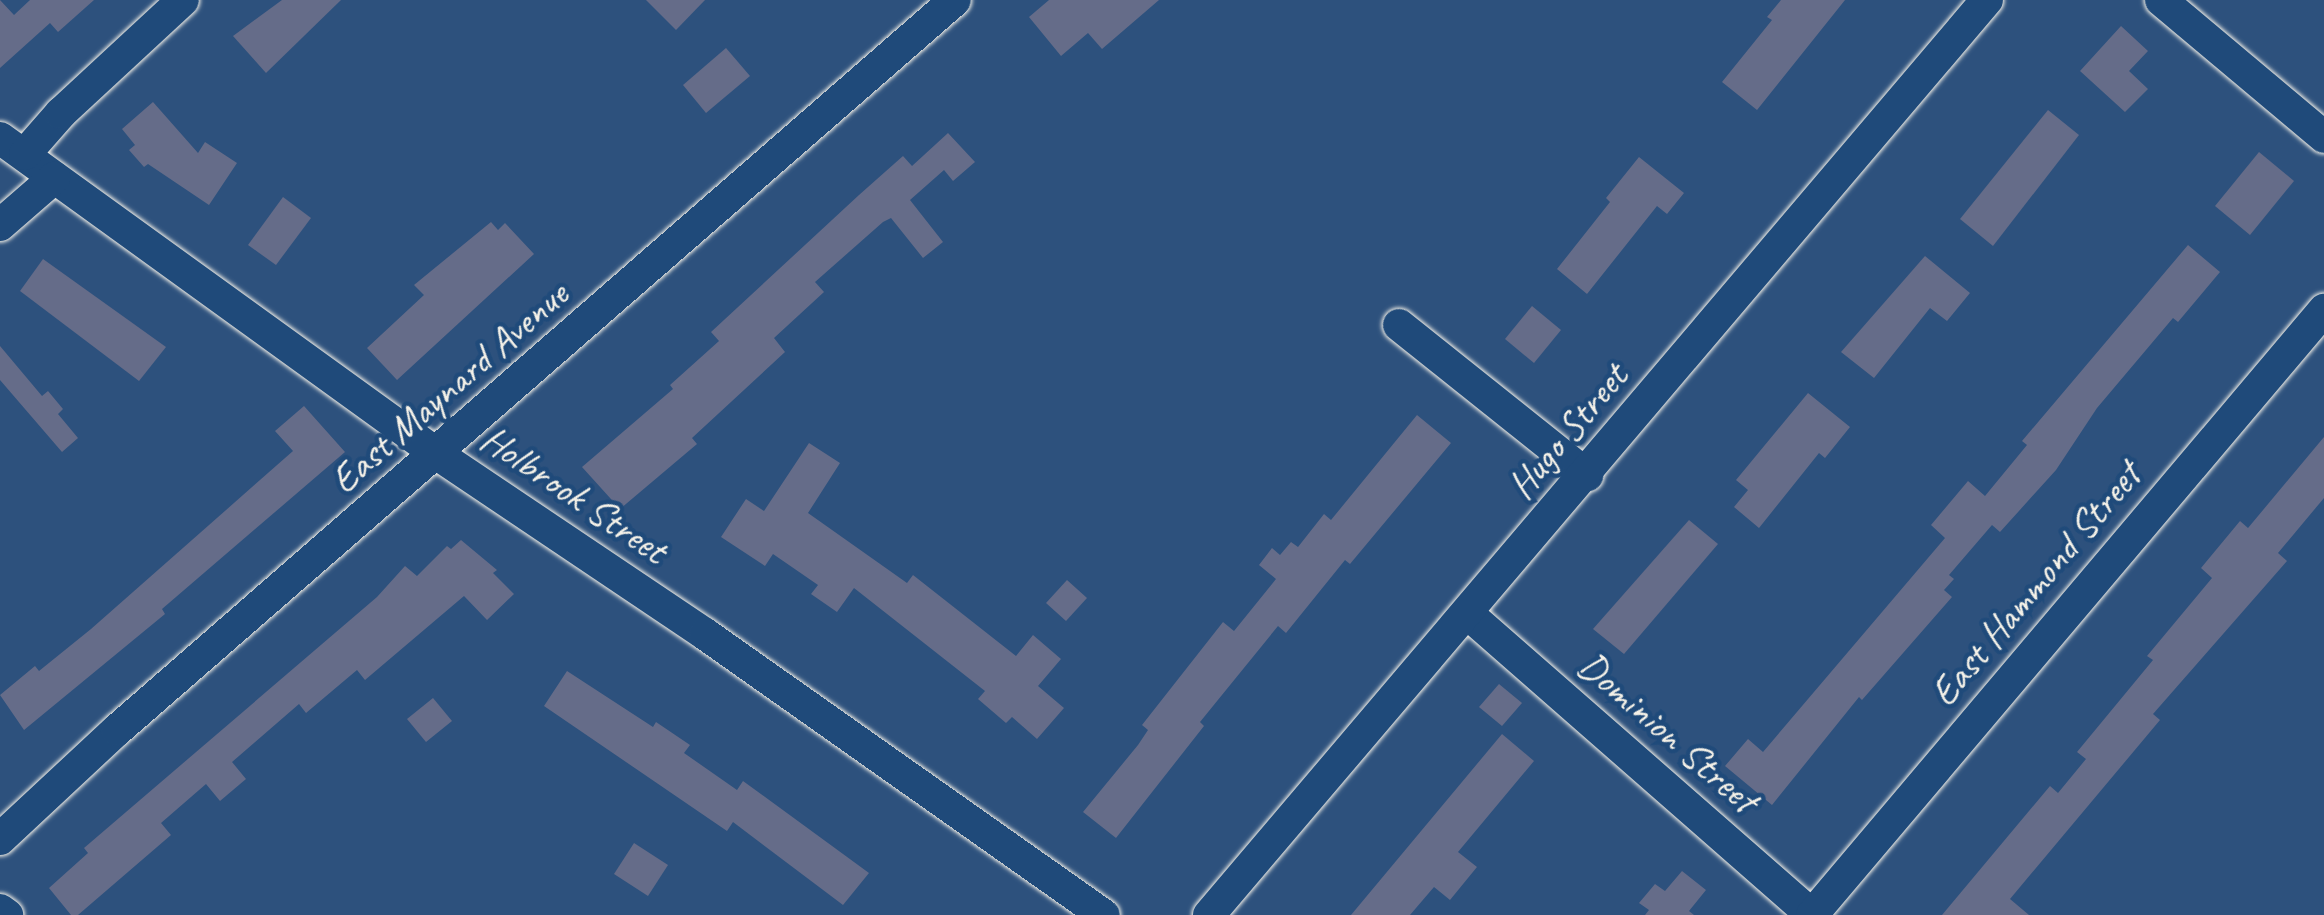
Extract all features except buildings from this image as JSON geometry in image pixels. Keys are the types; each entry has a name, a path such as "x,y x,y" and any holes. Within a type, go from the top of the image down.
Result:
{"street":[{"path":"12,146 60,113 184,0"},
{"name":"East Maynard Avenue","path":"0,839 117,730 954,0"},
{"name":"Hugo Street","path":"1210,915 1987,0"},
{"path":"2160,0 2324,137"},
{"name":"Holbrook Street","path":"12,146 438,454 704,634 1104,915"},
{"path":"0,225 54,178"},
{"name":"East Hammond Street","path":"1812,915 2324,310"},
{"path":"1400,325 1586,474"},
{"name":"Dominion Street","path":"1467,613 1812,915"},
{"path":"0,910 7,915"}]}
